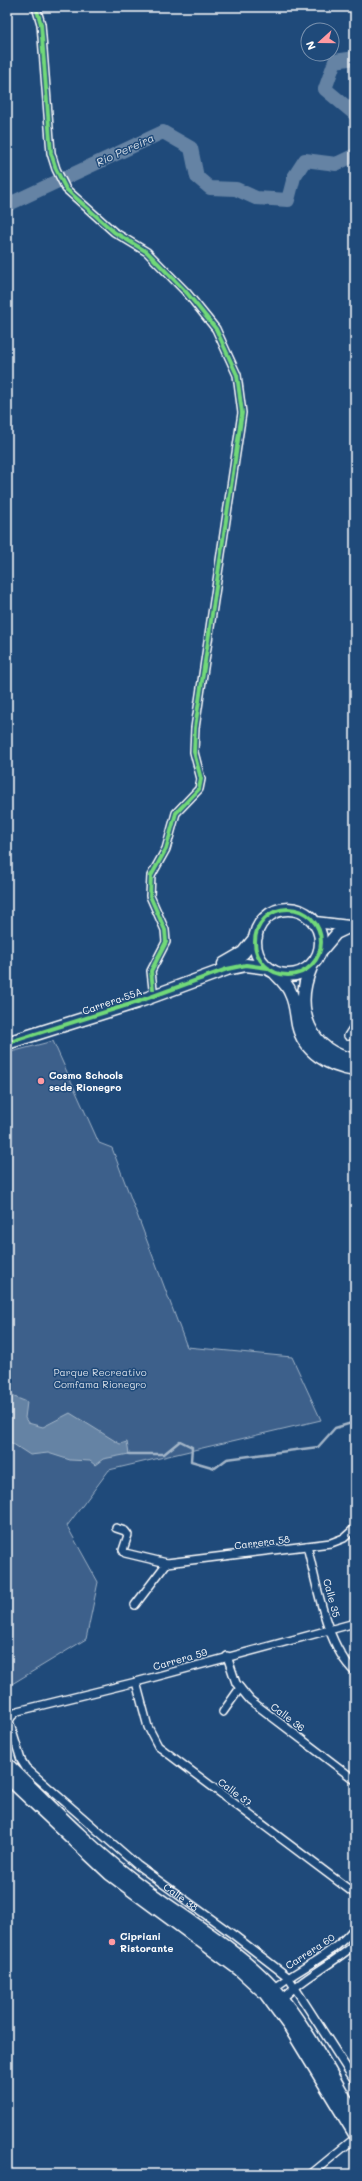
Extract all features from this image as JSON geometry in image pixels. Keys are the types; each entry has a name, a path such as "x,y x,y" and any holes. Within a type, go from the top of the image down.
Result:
{"main road":[{"path":"353,926 331,925 315,922 299,911 280,910 264,920 256,937 257,952 261,961 283,981 292,995 298,1026 310,1048 334,1065 355,1070"},
{"path":"315,922 322,940 320,953"},
{"path":"353,926 336,934 320,953 311,967 304,986 304,996 306,1017 316,1041 330,1053 355,1060"},
{"name":"Carrera 55A","path":"7,1037 153,989 231,961 243,953 256,937"},
{"name":"Carrera 55A","path":"7,1043 129,1004 227,969 246,965 271,970"},
{"path":"271,970 293,976 311,967"},
{"name":"Calle 38","path":"7,1764 104,1856 132,1880 236,1956 273,1988 282,1999 326,2067"},
{"path":"7,1776 110,1874 240,1970 265,1993 290,2027 355,2134"},
{"path":"326,2067 355,2104"},
{"path":"326,2067 355,2116"}],"street":[{"path":"36,7 41,24 51,153 56,170 66,189 114,232 147,252 187,293 216,329 237,375 242,414 195,728 194,752 201,779 199,788 176,813 166,849 151,876 150,896 166,930 166,942 151,971 153,989"},
{"path":"348,1036 355,1025"},
{"path":"116,1528 125,1531 128,1535 123,1550 125,1553 167,1564 135,1605"},
{"name":"Carrera 58","path":"167,1564 331,1543 344,1538 355,1528"},
{"name":"Calle 35","path":"308,1546 329,1629 340,1656 355,1672"},
{"name":"Carrera 59","path":"12,1716 18,1711 136,1682 227,1656 355,1623"},
{"name":"Calle 36","path":"227,1656 240,1688 260,1708 355,1780"},
{"name":"Calle 37","path":"136,1682 148,1727 158,1746 355,1894"},
{"path":"223,1712 240,1688"},
{"name":"Calle 38","path":"12,1716 9,1721 10,1728 20,1760 26,1768 137,1865 235,1936 288,1977 355,2081"},
{"name":"Carrera 60","path":"273,1988 288,1977 337,1948 355,1927"},
{"name":"Carrera 60","path":"282,1999 294,1986 344,1955 355,1944"},
{"path":"311,2174 355,2138"}],"green space":[{"name":"Parque Recreativo Comfama Rionegro","path":"53,1041 99,1143 112,1148 187,1347 292,1357 321,1420 109,1470 67,1526 98,1582 86,1639 7,1687 7,1053"}],"shaded area":[{"path":"7,1394 27,1402 25,1418 28,1423 43,1427 70,1413 120,1444 127,1442 129,1454 103,1459 95,1465 90,1461 70,1460 48,1453 30,1455 7,1440"}],"waterway":[{"name":"Río Pereira","path":"355,58 335,61 325,89 355,114"},
{"name":"Río Pereira","path":"7,205 163,132 191,148 197,177 210,188 236,189 256,198 288,200 294,177 305,160 336,164 355,155"},
{"path":"129,1454 164,1454 180,1441 192,1447 191,1461 215,1468 227,1459 318,1447 335,1428 355,1422"}],"cycle path":[{"path":"36,7 41,24 51,153 56,169 66,189 114,232 147,252 187,293 216,329 237,375 242,413 195,728 194,752 201,779 199,789 176,813 166,849 151,876 150,896 165,930 166,942 151,971 153,989"},
{"path":"282,909 294,909 306,914 316,924 321,936 321,942 319,955 306,970 294,975 282,975 270,970 260,960 255,948 255,936 260,924 270,914 282,909"},
{"path":"7,1043 137,1002 227,969 246,965 268,968"}],"place":[{"name":"Cosmo Schools sede Rionegro","path":"41,1081"},
{"name":"Cipriani Ristorante","path":"112,1942"}]}
